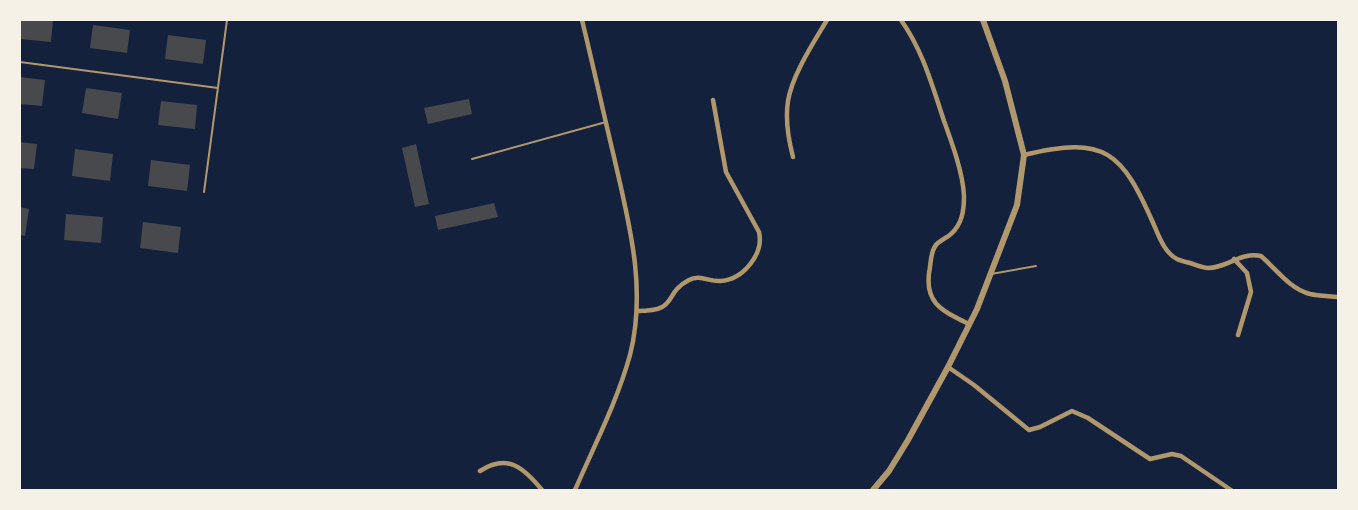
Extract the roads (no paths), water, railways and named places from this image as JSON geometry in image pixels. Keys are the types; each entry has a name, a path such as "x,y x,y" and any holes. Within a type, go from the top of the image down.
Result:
{"street":[{"path":"575,490 618,391 630,355 637,311 636,264 628,219 582,20"},
{"path":"793,157 787,131 788,99 796,77 827,20"},
{"path":"901,20 918,47 929,72 964,193 960,223 950,236 936,245 933,250 927,286 930,295 940,308 969,324"},
{"path":"873,490 903,447 948,367 991,274 1017,205 1024,154 1005,81 983,20"},
{"path":"637,311 653,311 662,308 683,284 695,277 719,281 729,280 739,275 758,253 761,242 759,232 726,172 712,100"},
{"path":"1024,154 1070,147 1099,151 1117,161 1129,174 1160,238 1177,260 1208,268 1244,256 1262,256 1280,275 1301,290 1310,294 1338,297"},
{"path":"1234,259 1247,273 1251,292 1238,335"},
{"path":"948,367 1029,430 1072,411 1088,418 1150,459 1174,454 1181,456 1230,490"},
{"path":"480,471 494,464 509,463 522,471 542,490"}],"lane":[{"path":"204,192 227,20"},
{"path":"20,62 218,88"},
{"path":"472,159 606,122"},
{"path":"991,274 1036,266"}]}
